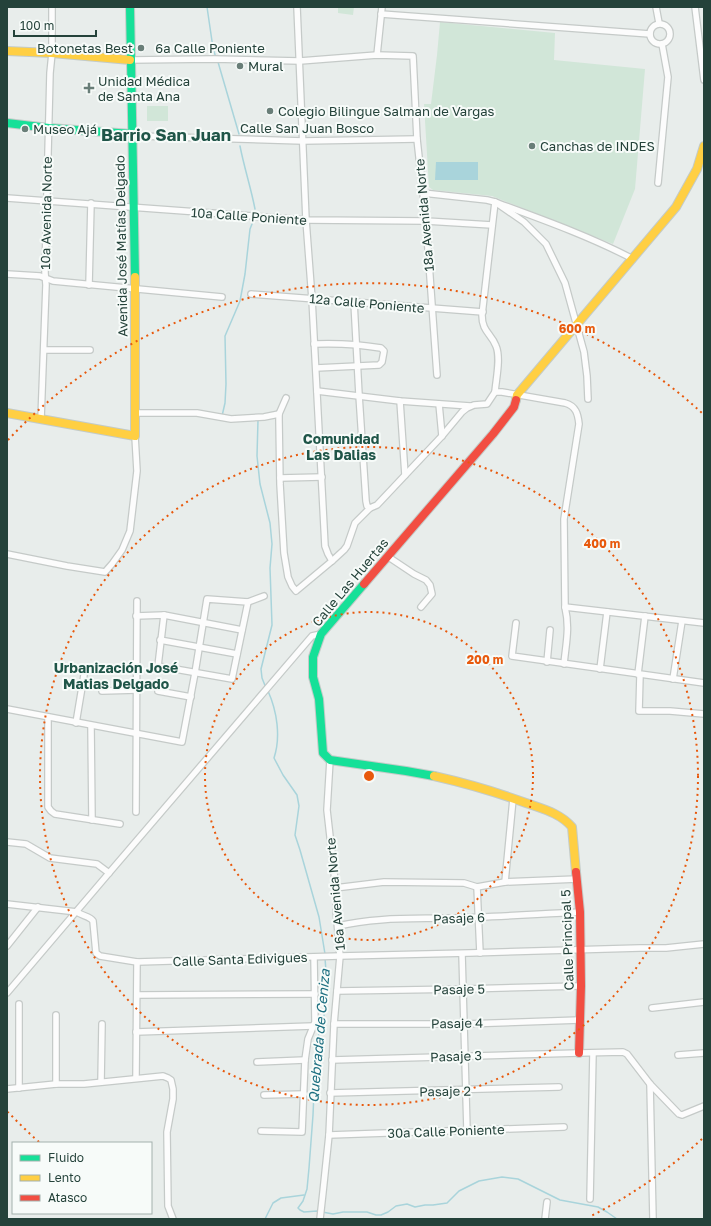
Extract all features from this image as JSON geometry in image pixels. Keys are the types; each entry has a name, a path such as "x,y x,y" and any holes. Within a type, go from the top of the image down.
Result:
{"street":[{"name":"10a Avenida Norte","path":"41,419 46,285 48,128 52,52 52,7"},
{"name":"Avenida José Matías Delgado","path":"130,7 135,288 135,436"},
{"path":"296,7 300,61 306,220 312,298 325,546 332,561"},
{"path":"377,55 382,7"},
{"path":"656,7 659,23"},
{"path":"695,7 704,80"},
{"path":"381,14 650,34"},
{"path":"659,23 666,25 671,34 668,41 662,44 655,43 650,34 652,28 659,23"},
{"path":"658,183 668,77 662,44"},
{"name":"6a Calle Poniente","path":"7,51 52,52 130,60 220,59 300,61 377,55 412,56"},
{"name":"18a Avenida Norte","path":"412,56 417,139 426,221 437,375"},
{"name":"Calle San Juan Bosco","path":"7,123 48,128 132,134 138,136 303,141 417,139"},
{"name":"Calle Las Huertas","path":"330,760 323,753 322,748 319,699 313,668 313,657 321,634 493,434 514,407 517,395 633,260 676,207 697,169 704,146"},
{"path":"423,193 494,202 552,223 613,249 633,260"},
{"name":"10a Calle Poniente","path":"7,198 306,220 426,221 492,225"},
{"path":"317,391 439,404 471,406 487,404 495,392 498,354 494,342 482,322 494,202"},
{"path":"494,202 524,222 546,244 565,283 584,352 588,399"},
{"path":"89,284 91,203"},
{"path":"7,274 40,276 53,281 222,297"},
{"name":"12a Calle Poniente","path":"251,294 482,312"},
{"path":"354,302 366,501 367,506 370,508"},
{"path":"314,344 356,344 380,348 384,351 382,362 379,364 316,368"},
{"path":"44,350 90,350"},
{"path":"495,392 570,405 578,416 564,519 565,607 568,620 564,664"},
{"path":"286,398 279,414 280,478 286,569 292,586 296,591 344,550 347,546 355,523 370,508 377,506 442,436 462,412 471,406"},
{"path":"400,401 405,475"},
{"path":"439,404 442,436"},
{"path":"7,413 135,436 137,471 130,532 122,550 105,572 7,554"},
{"path":"135,413 197,413 231,419 264,417 279,414"},
{"path":"280,478 322,477"},
{"path":"387,556 426,580 430,585 432,594 420,607"},
{"path":"7,709 182,742 196,673 207,599 248,602 264,596"},
{"path":"136,812 137,601"},
{"path":"164,615 158,666 232,679 248,602"},
{"path":"565,607 704,624"},
{"path":"600,669 607,612"},
{"path":"136,616 164,615 242,630"},
{"path":"645,616 639,674 639,711 670,711 704,714"},
{"path":"673,679 682,621"},
{"path":"516,623 512,656 704,683"},
{"path":"548,662 550,630"},
{"path":"7,993 312,636 321,634"},
{"path":"160,640 237,654"},
{"path":"76,723 84,674"},
{"path":"102,691 136,690"},
{"path":"158,691 191,697"},
{"path":"48,717 48,807 55,814 120,824"},
{"path":"91,726 92,820"},
{"path":"330,760 408,772 452,781 513,799 505,882"},
{"name":"16a Avenida Norte","path":"320,1219 328,1135 334,1024 340,956 327,810 330,760"},
{"name":"Calle Principal 5","path":"513,799 558,815 566,819 572,827 580,912 581,986 579,1052"},
{"path":"7,842 26,844 50,858 97,864 109,873"},
{"path":"335,888 384,882 464,883 477,887 505,882 577,879"},
{"path":"477,887 480,953"},
{"path":"7,904 77,912"},
{"path":"7,946 38,907"},
{"name":"Calle Santa Edivigues","path":"77,912 81,915 92,918 94,949 97,955 137,962 314,956 462,954 666,948 704,944"},
{"name":"Pasaje 6","path":"338,926 356,922 385,920 580,912"},
{"path":"462,954 468,1130"},
{"path":"261,1131 302,1132 305,1060 308,1039 315,1022 314,956"},
{"path":"136,1078 137,962"},
{"name":"Pasaje 5","path":"337,991 581,986"},
{"path":"137,995 315,994"},
{"path":"652,1008 704,1002"},
{"path":"19,1004 19,1088"},
{"path":"56,1015 56,1084"},
{"name":"Pasaje 4","path":"334,1024 464,1024 580,1020"},
{"path":"101,1082 102,1024"},
{"path":"136,1032 314,1026"},
{"name":"Pasaje 3","path":"332,1060 579,1052 623,1052 627,1054 650,1084"},
{"path":"590,1199 593,1053"},
{"path":"678,1056 704,1053"},
{"path":"257,1062 305,1060"},
{"path":"7,1089 163,1076 168,1078 173,1088 173,1100 167,1132 168,1206 173,1219"},
{"path":"650,1084 679,1114 682,1115 704,1106"},
{"path":"650,1084 653,1219"},
{"name":"Pasaje 2","path":"330,1093 559,1088"},
{"path":"264,1095 304,1094"},
{"name":"30a Calle Poniente","path":"328,1135 564,1127"},
{"path":"546,1219 547,1202"}],"green space":[{"path":"338,7 354,7 353,15 338,13"},
{"name":"Canchas de INDES","path":"440,22 555,33 554,60 645,69 635,189 613,244 492,196 433,190 429,187 424,104 431,104"},
{"path":"147,106 168,106 168,121 147,121"}],"water":[{"path":"436,162 478,162 478,180 435,180"}],"waterway":[{"name":"Quebrada de Ceniza","path":"207,7 213,48 216,58"},
{"name":"Quebrada de Ceniza","path":"218,62 239,134"},
{"name":"Quebrada de Ceniza","path":"240,146 255,209"},
{"name":"Quebrada de Ceniza","path":"222,416 225,403 226,384 225,336 240,301 245,274 250,229 252,224"},
{"name":"Quebrada de Ceniza","path":"258,420 257,456 260,484 270,523 272,544 270,568 272,625 261,669 262,678 266,688"},
{"name":"Quebrada de Ceniza","path":"268,691 276,715 278,733 274,758 283,775 297,795 299,806 295,835 319,917 325,954"},
{"path":"325,958 327,985 324,1016 316,1045 313,1115 307,1189 303,1201 298,1208 300,1210 304,1212 317,1211 333,1214 343,1212 367,1212 381,1215 396,1206 407,1204 415,1207 447,1203 459,1191 479,1181 502,1177 518,1179 560,1200 598,1207 617,1219"},
{"path":"265,1219 273,1203 281,1198 304,1195"}],"traffic: fast":[{"path":"130,7 135,277"},
{"path":"7,123 49,128 132,134"},
{"path":"364,584 321,634 313,657 313,677 319,699 323,753 330,760 434,776"}],"traffic: slow":[{"path":"7,51 52,53 130,60"},
{"path":"516,400 517,395 676,207 697,169 704,146"},
{"path":"7,413 135,436 135,277"},
{"path":"434,776 503,795 545,810 562,818 572,827 576,872"}],"traffic: jam":[{"path":"364,584 493,434 514,407 516,400"},
{"path":"576,872 580,912 581,986 579,1053"}],"place":[{"name":"Botonetas Best","path":"141,48"},
{"name":"Mural","path":"240,66"},
{"name":"Unidad Médica de Santa Ana","path":"89,88"},
{"name":"Colegio Bilingue Salman de Vargas","path":"270,111"},
{"name":"Museo Ajá","path":"25,129"},
{"name":"Canchas de INDES","path":"532,146"}],"district":[{"name":"Barrio San Juan","path":"166,135"},
{"name":"Comunidad Las Dalias","path":"341,448"},
{"name":"Urbanización José Matias Delgado","path":"116,676"}]}
